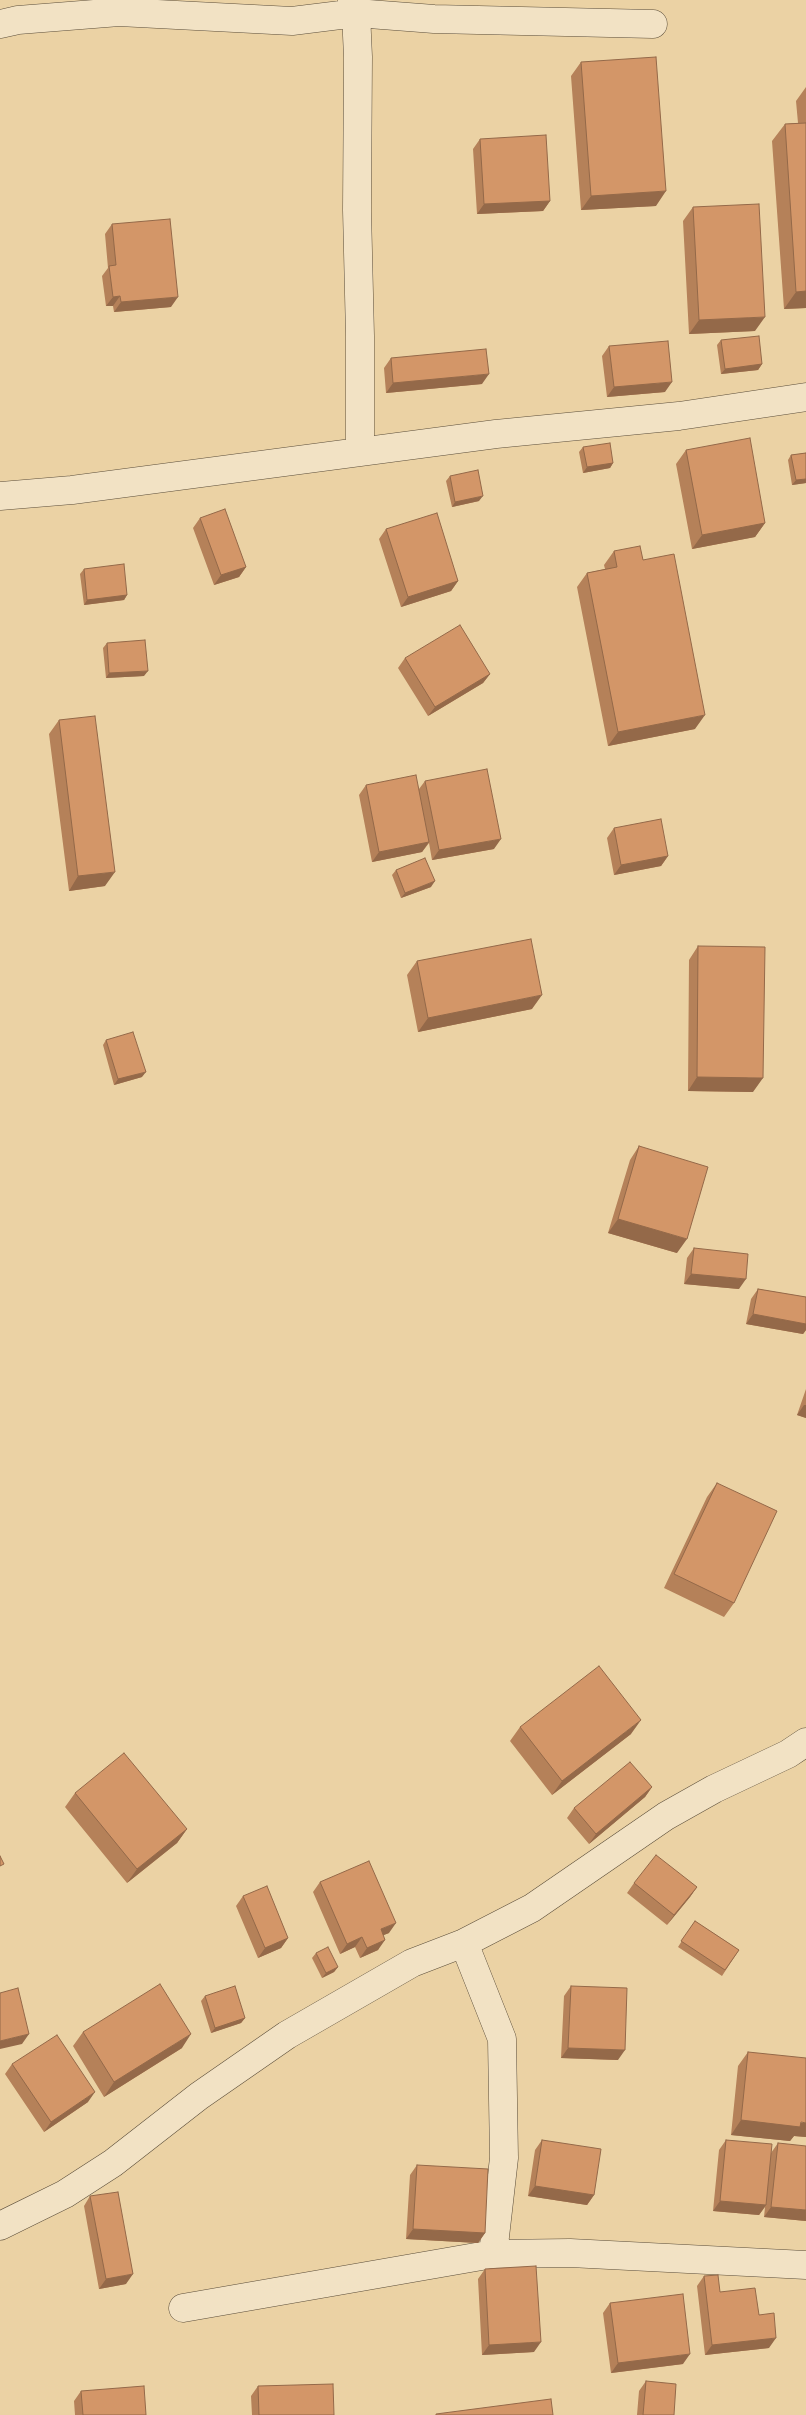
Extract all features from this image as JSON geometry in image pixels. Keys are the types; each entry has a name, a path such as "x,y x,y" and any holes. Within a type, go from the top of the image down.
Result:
{"street":[{"path":"354,7 360,452"},
{"path":"0,24 18,20 119,12 292,21 354,7 434,19 653,24"},
{"path":"0,496 72,490 496,434 679,416 806,397"},
{"path":"0,2226 65,2194 112,2163 198,2096 287,2035 412,1963 464,1943 532,1908 666,1816 714,1789 788,1754 806,1742"},
{"path":"464,1943 502,2039 504,2158 494,2254"},
{"path":"183,2308 494,2254 570,2253 806,2265"}],"building":[{"path":"656,57 666,191 591,196 581,62"},
{"path":"806,123 806,291 796,292 785,124"},
{"path":"546,135 550,201 484,204 480,139"},
{"path":"759,204 765,317 699,320 693,207"},
{"path":"170,219 178,297 121,302 120,296 113,297 109,266 116,265 112,224"},
{"path":"759,336 762,364 725,369 721,340"},
{"path":"668,341 672,382 614,387 609,346"},
{"path":"486,349 489,374 393,383 391,358"},
{"path":"750,438 765,523 702,535 686,450"},
{"path":"610,443 613,463 587,467 583,447"},
{"path":"806,453 806,479 796,480 791,455"},
{"path":"478,470 483,496 455,502 450,476"},
{"path":"225,509 246,567 221,575 200,518"},
{"path":"437,513 458,581 408,597 386,529"},
{"path":"640,546 643,560 674,554 705,715 618,732 587,573 617,567 614,551"},
{"path":"124,564 127,595 87,600 84,569"},
{"path":"460,625 490,674 435,707 405,658"},
{"path":"145,640 148,671 109,673 107,643"},
{"path":"95,716 115,872 78,876 59,720"},
{"path":"487,769 501,839 439,850 425,781"},
{"path":"416,775 429,842 379,852 366,785"},
{"path":"661,819 668,856 621,865 614,828"},
{"path":"425,858 435,881 405,893 396,870"},
{"path":"531,939 542,995 428,1018 417,961"},
{"path":"698,946 765,947 763,1078 697,1077"},
{"path":"133,1032 146,1072 118,1079 106,1040"},
{"path":"639,1146 708,1167 687,1239 618,1219"},
{"path":"694,1248 748,1254 746,1279 691,1274"},
{"path":"758,1289 806,1297 806,1324 753,1314"},
{"path":"717,1483 777,1511 734,1603 674,1574"},
{"path":"599,1666 641,1720 562,1781 520,1727"},
{"path":"124,1753 187,1829 137,1869 75,1793"},
{"path":"630,1762 652,1787 596,1834 574,1808"},
{"path":"656,1855 697,1887 674,1915 634,1883"},
{"path":"0,1856 4,1864 0,1866"},
{"path":"369,1861 396,1923 381,1929 385,1940 367,1948 362,1937 347,1944 320,1882"},
{"path":"267,1886 288,1938 265,1948 243,1896"},
{"path":"695,1921 739,1950 725,1970 681,1941"},
{"path":"328,1947 338,1967 326,1973 316,1953"},
{"path":"160,1984 191,2034 114,2082 83,2032"},
{"path":"235,1986 245,2018 215,2028 205,1996"},
{"path":"571,1986 627,1988 625,2050 568,2048"},
{"path":"18,1988 29,2034 0,2041 0,1993"},
{"path":"57,2035 95,2092 51,2122 12,2064"},
{"path":"748,2052 806,2058 806,2123 801,2122 800,2127 741,2120"},
{"path":"542,2140 601,2149 594,2195 535,2186"},
{"path":"726,2140 772,2144 766,2205 720,2201"},
{"path":"778,2143 806,2146 806,2210 771,2207"},
{"path":"417,2165 488,2169 485,2233 413,2229"},
{"path":"118,2192 133,2274 106,2279 90,2196"},
{"path":"536,2266 541,2342 489,2345 485,2269"},
{"path":"718,2275 720,2292 755,2288 759,2315 774,2313 776,2338 712,2345 704,2276"},
{"path":"683,2294 690,2354 618,2363 610,2303"},
{"path":"646,2381 676,2384 674,2415 643,2415"},
{"path":"333,2384 334,2415 259,2415 258,2386"},
{"path":"144,2386 146,2415 83,2415 81,2391"},
{"path":"551,2399 553,2415 436,2415 436,2414"}]}
